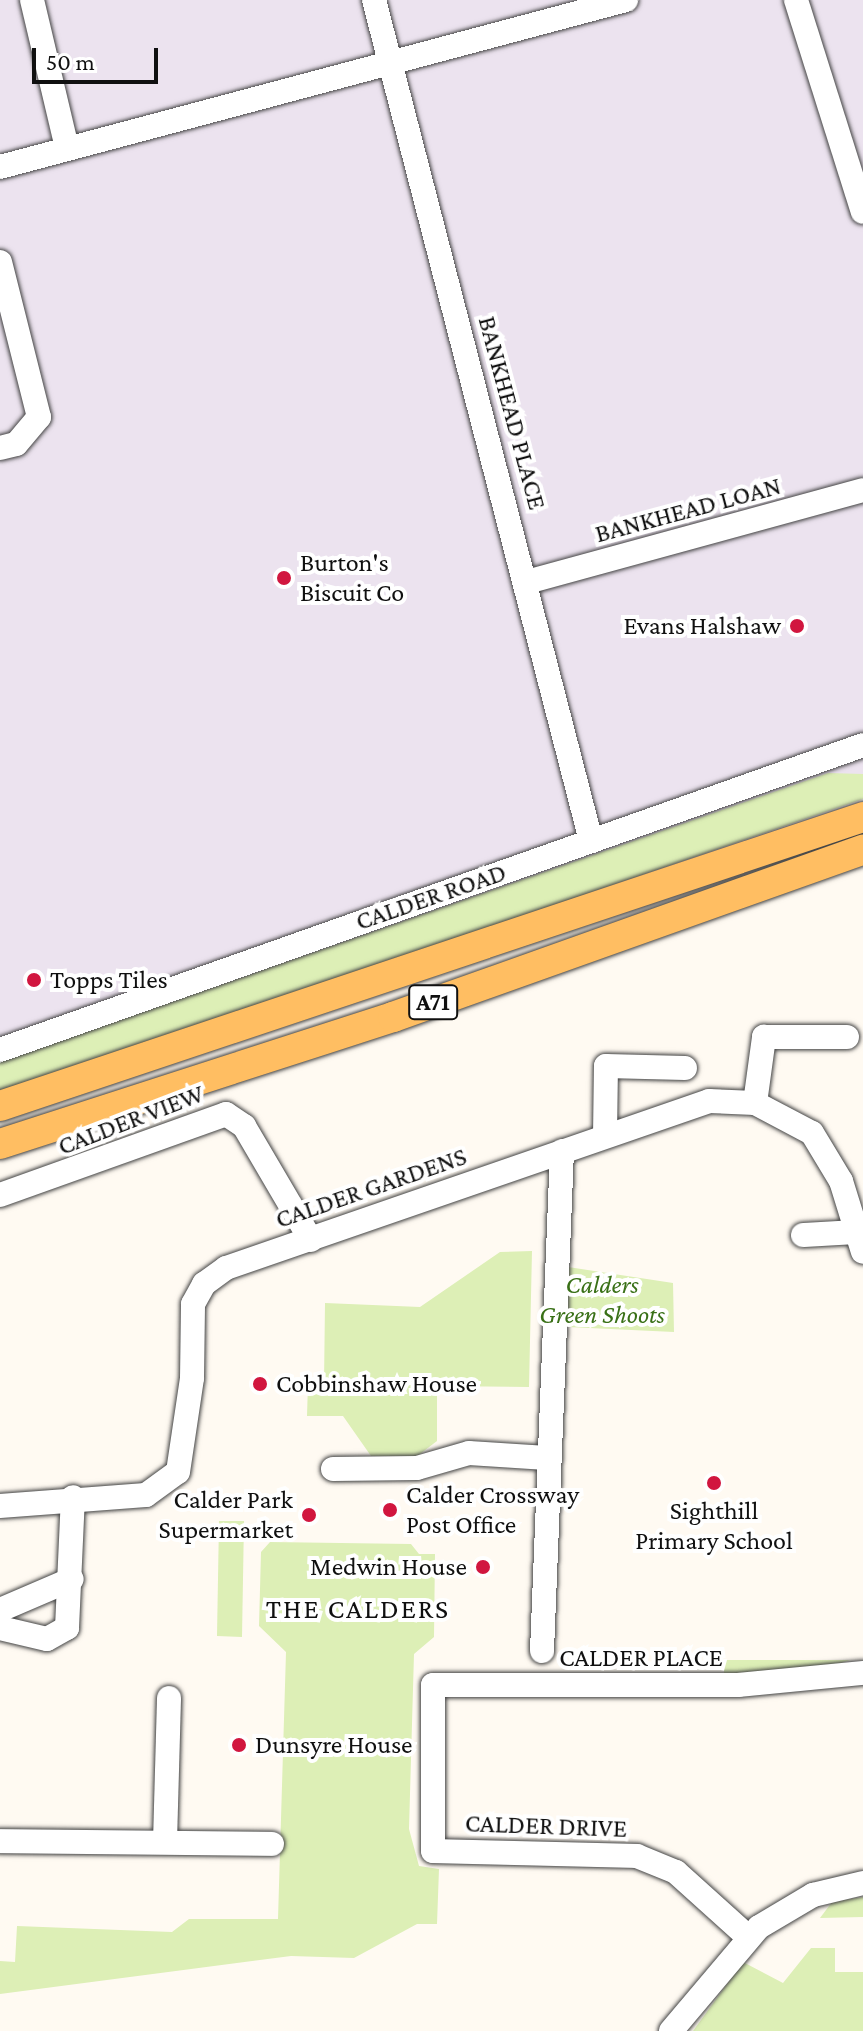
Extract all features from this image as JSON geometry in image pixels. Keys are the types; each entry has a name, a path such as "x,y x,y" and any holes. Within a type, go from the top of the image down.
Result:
{"main road":[{"name":"A71","path":"0,1106 863,817"},
{"name":"A71","path":"0,1144 393,1017 863,850"}],"street":[{"path":"32,0 67,148"},
{"name":"BANKHEAD PLACE","path":"374,0 527,582 591,841"},
{"path":"0,167 626,0"},
{"path":"796,0 863,212"},
{"path":"0,262 39,417 32,430 0,448"},
{"name":"BANKHEAD LOAN","path":"527,582 863,490"},
{"name":"CALDER ROAD","path":"0,1050 863,745"},
{"path":"755,1103 764,1037 847,1037"},
{"path":"605,1136 606,1066 685,1068"},
{"name":"CALDER GARDENS","path":"0,1506 73,1497 146,1495 178,1472 192,1378 193,1304 204,1284 226,1268 605,1136 709,1101 755,1103 812,1133 856,1204 860,1242 803,1235"},
{"name":"CALDER VIEW","path":"0,1195 226,1114 244,1126 311,1240"},
{"path":"542,1651 547,1458 562,1151"},
{"path":"333,1469 417,1468 469,1453 547,1458"},
{"path":"0,1628 60,1636 69,1624 73,1497"},
{"path":"0,1610 72,1579"},
{"name":"CALDER PLACE","path":"433,1699 433,1685 770,1684 863,1673"},
{"path":"165,1842 169,1698"},
{"name":"CALDER DRIVE","path":"433,1699 433,1851 637,1856 676,1872 747,1936"},
{"path":"0,1841 272,1844"},
{"path":"671,2031 747,1936 797,1902 863,1883"}],"shaded area":[{"path":"0,0 863,0 863,799 0,1095"}],"green space":[{"path":"828,773 863,774 863,799 0,1095 0,1062"},
{"path":"532,1251 529,1387 437,1386 437,1441 416,1457 371,1456 343,1416 307,1416 308,1383 324,1383 325,1303 420,1307 500,1252"},
{"name":"Calders Green Shoots","path":"568,1267 673,1283 674,1332 568,1327"},
{"path":"219,1521 244,1521 242,1637 217,1636"},
{"path":"270,1542 411,1544 419,1554 435,1554 434,1637 414,1654 409,1829 419,1866 439,1869 437,1924 417,1924 354,1958 291,1956 0,1994 0,1961 15,1962 17,1926 172,1932 189,1919 278,1919 286,1652 259,1626 261,1552"},
{"path":"724,1660 850,1660 808,1674 724,1675"},
{"path":"863,1897 863,1917 820,1918 832,1902"},
{"path":"811,1948 835,1948 835,1972 863,1972 863,2031 693,2031 743,1962 783,1983"}],"place":[{"name":"Burton's Biscuit Co","path":"284,578"},
{"name":"Evans Halshaw","path":"797,626"},
{"name":"Topps Tiles","path":"34,980"},
{"name":"Cobbinshaw House","path":"260,1384"},
{"name":"Sighthill Primary School","path":"714,1483"},
{"name":"Calder Crossway Post Office","path":"390,1510"},
{"name":"Calder Park Supermarket","path":"309,1515"},
{"name":"Medwin House","path":"483,1567"},
{"name":"Dunsyre House","path":"239,1745"}],"district":[{"name":"THE CALDERS","path":"358,1609"}]}
